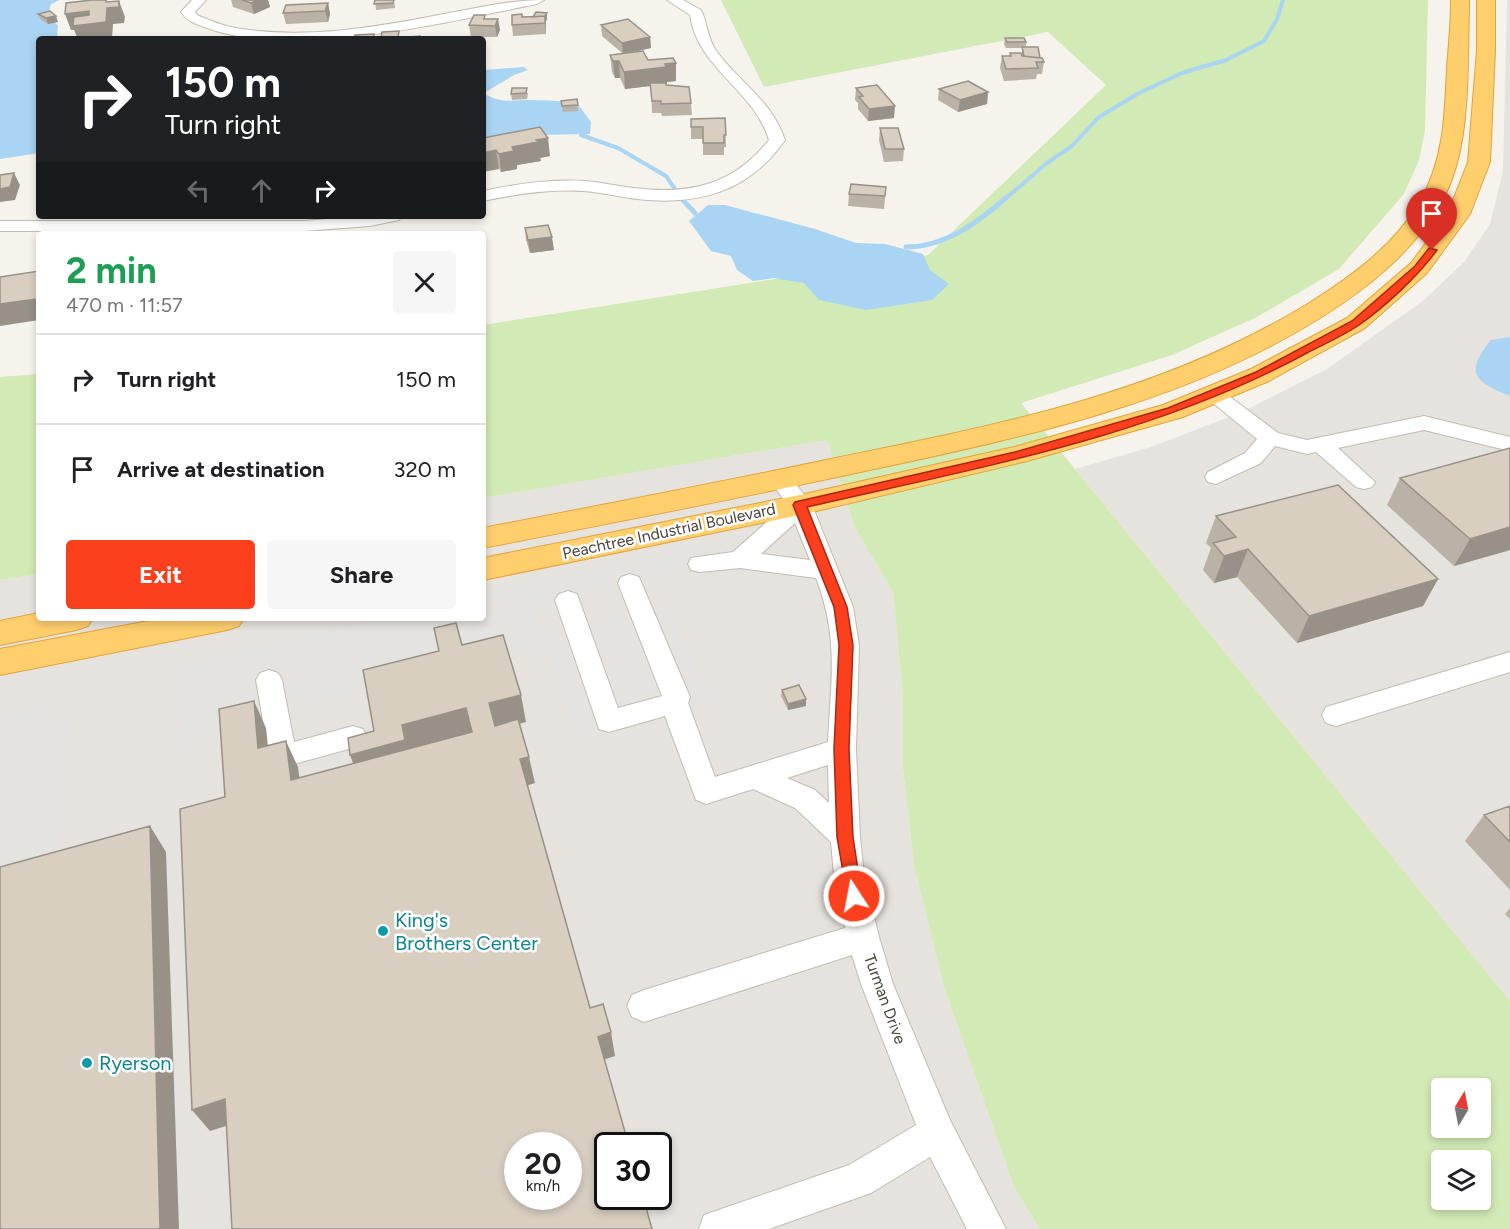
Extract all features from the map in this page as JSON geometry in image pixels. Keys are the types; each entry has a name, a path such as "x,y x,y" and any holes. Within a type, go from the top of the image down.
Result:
{"highway":[{"name":"Peachtree Industrial Boulevard","path":"486,537 780,479 1039,424 1128,398 1184,378 1292,328 1382,262 1403,240 1424,212 1441,183 1455,120 1460,0"},
{"name":"Peachtree Industrial Boulevard","path":"486,567 800,505 1017,455 1173,411 1260,375 1356,323 1419,268 1459,213 1479,162 1486,53 1486,0"},
{"path":"0,633 61,621"},
{"path":"0,662 212,621"}],"street":[{"path":"199,0 188,12 192,18 231,32 259,36"},
{"path":"442,19 448,0"},
{"path":"325,36 442,19 537,0"},
{"path":"486,196 538,187 583,186 639,195 669,196 701,192 734,182 765,158 777,140 774,126 760,106 710,52 700,34 696,13 674,0"},
{"path":"0,226 304,226 379,219"},
{"path":"1214,394 1270,438 1307,447 1424,423 1492,445"},
{"path":"1216,477 1252,458 1270,438"},
{"path":"1320,444 1364,482"},
{"name":"Turman Drive","path":"780,479 800,505 840,607 846,645 842,749 845,837 849,875 863,937 877,984 937,1133 987,1229"},
{"path":"741,560 800,505"},
{"path":"700,564 741,560 826,571"},
{"path":"630,583 676,697 674,703 706,792 842,749"},
{"path":"568,600 609,722 674,703"},
{"path":"1336,715 1510,662"},
{"path":"269,680 283,756 353,737"},
{"path":"755,777 805,799 845,837"},
{"path":"644,1006 863,937"},
{"path":"717,1228 858,1180 937,1133"}],"shaded area":[{"path":"1507,0 1510,0 1510,1001 1075,469 1151,447 1242,412 1327,369 1424,300 1464,262 1490,224 1503,171"},
{"path":"827,440 855,528 893,592 903,698 903,769 914,865 944,987 1014,1187 1040,1229 0,1229 0,580 36,574 36,621 486,621 486,497"},
{"path":"695,542 703,559 529,602 542,641 309,701 307,690 267,701 268,717 183,739 179,669 374,621 486,621 486,593"},
{"path":"667,607 709,703 580,738 546,637"},
{"path":"41,710 40,725 67,718 56,872 0,886 0,719"}],"green space":[{"path":"721,0 1428,0 1425,131 1419,160 1404,194 1339,269 1257,317 1172,355 1021,403 1510,1001 1510,1229 1040,1229 1014,1187 944,987 914,865 903,769 903,698 893,592 855,528 827,440 486,497 486,325 928,255 1106,85 1048,32 764,87"},
{"path":"36,374 36,574 0,580 0,377"}],"water":[{"path":"0,0 60,0 51,4 49,11 52,21 58,25 57,36 36,36 36,153 0,159"},
{"path":"524,67 528,70 514,75 486,92 486,70"},
{"path":"486,94 501,100 577,103 591,122 590,134 531,135 486,145"},
{"path":"708,205 725,205 815,229 856,243 885,244 923,254 930,270 949,284 932,300 866,310 819,300 804,283 774,278 753,281 737,270 731,256 711,251 689,221"},
{"path":"1510,337 1510,396 1482,381 1477,376 1476,369 1477,361 1491,340"}],"building":[{"path":"92,0 119,1 119,7 107,8 106,22 73,26 74,17 89,15 89,11 65,14 66,3"},
{"path":"242,0 258,0 251,3"},
{"path":"375,0 394,0 393,3 374,4"},
{"path":"328,3 325,11 283,13 286,5"},
{"path":"50,11 56,16 46,18 38,14"},
{"path":"536,12 547,13 545,16 533,17"},
{"path":"522,14 522,17 545,16 545,23 512,25 512,15"},
{"path":"474,15 485,15 484,19 498,19 495,26 469,25"},
{"path":"628,19 650,37 622,43 601,25"},
{"path":"399,31 398,36 381,36 382,32"},
{"path":"374,34 374,36 355,35"},
{"path":"1005,38 1024,38 1026,42 1007,42"},
{"path":"1022,47 1038,47 1040,58 1024,56"},
{"path":"643,51 648,60 673,58 676,63 665,64 666,67 624,72 619,61 613,61 610,55"},
{"path":"1010,53 1042,58 1044,62 1036,62 1038,68 1006,69 1002,56 1011,56"},
{"path":"968,81 988,92 960,100 939,89"},
{"path":"650,83 689,87 691,103 661,104 661,101 652,101"},
{"path":"877,85 895,106 869,109 859,97 863,96 856,88"},
{"path":"512,88 527,88 526,93 511,94"},
{"path":"577,99 578,105 562,106 561,101"},
{"path":"725,118 724,143 703,143 703,127 691,127 691,119"},
{"path":"540,127 548,138 512,147 514,151 499,154 496,150 486,152 486,137"},
{"path":"880,128 898,128 904,149 885,149"},
{"path":"14,173 10,187 0,189 0,175"},
{"path":"851,184 886,187 885,196 849,194"},
{"path":"548,225 552,237 528,240 525,228"},
{"path":"36,271 36,299 0,304 0,277"},
{"path":"1510,448 1510,527 1470,539 1400,478"},
{"path":"1338,485 1438,579 1309,616 1248,549 1224,556 1213,543 1236,537 1216,516"},
{"name":"King's Brothers Center","path":"456,623 462,645 503,635 521,695 489,703 495,726 518,719 529,757 520,759 590,1008 603,1004 611,1032 598,1037 625,1132 594,1132 594,1210 647,1210 652,1229 232,1229 225,1099 192,1110 180,809 225,797 219,709 254,701 258,748 286,741 291,780 472,732 466,708 402,725 405,740 350,755 348,738 374,731 363,670 439,651 434,628"},
{"path":"799,685 806,699 788,704 782,690"},
{"path":"1510,806 1510,842 1484,815"},
{"name":"Ryerson","path":"150,826 160,1229 0,1229 0,867"}],"waterway":[{"path":"1005,199 1047,163 1072,146 1099,117 1139,93 1182,73 1226,60 1264,41 1277,19 1283,0"},
{"path":"581,135 618,148 666,176 682,199"},
{"path":"680,197 695,213"},
{"path":"906,247 921,246 948,238 973,224 1007,197"}],"place":[{"name":"King's Brothers Center","path":"383,931"},
{"name":"Ryerson","path":"87,1063"}],"route":[{"path":"854,896 845,837 842,749 846,645 840,607 800,505 1017,455 1173,411 1260,375 1356,323 1419,268 1432,250"}]}
